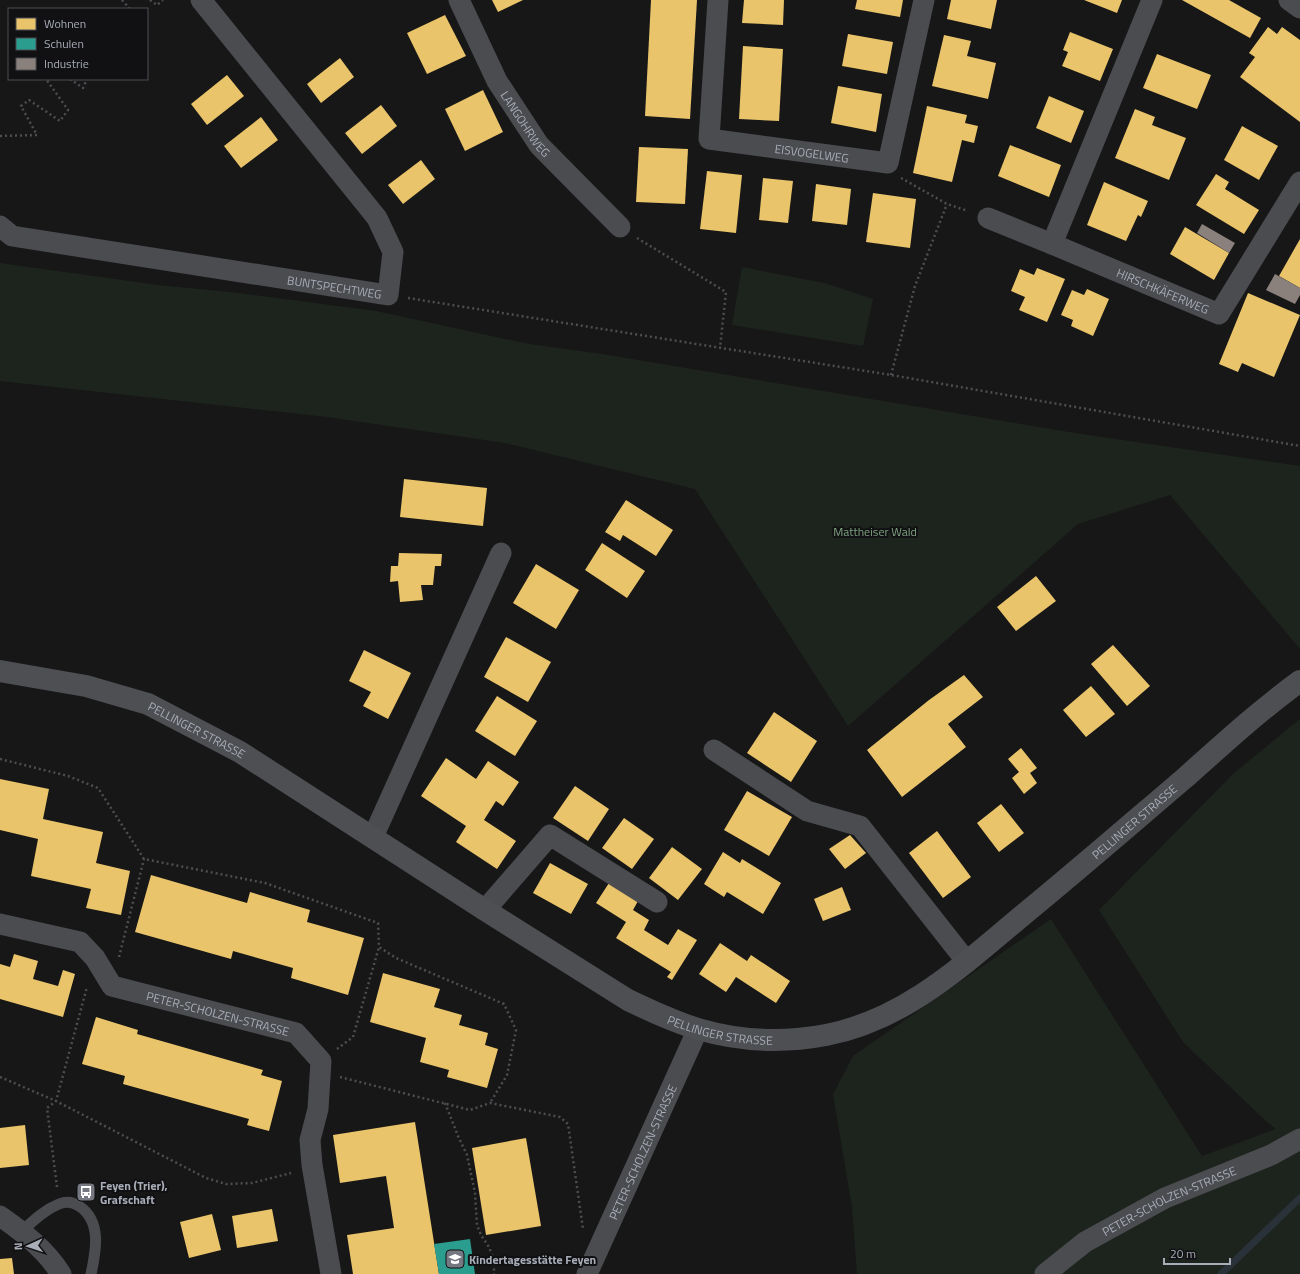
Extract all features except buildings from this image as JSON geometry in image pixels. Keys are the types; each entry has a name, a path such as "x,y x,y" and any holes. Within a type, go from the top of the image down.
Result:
{"main road":[{"name":"PELLINGER STRASSE","path":"0,672 86,686 148,704 240,752 628,1000 653,1012 698,1029 752,1038 785,1040 807,1038 846,1030 909,1004 967,962 1087,863 1254,717 1300,681"}],"street":[{"name":"BUNTSPECHTWEG","path":"0,226 12,236 388,295 393,252 377,218 201,0"},
{"name":"LANGOHRWEG","path":"459,0 498,80 539,145 620,227"},
{"name":"EISVOGELWEG","path":"718,0 709,139 888,163"},
{"path":"888,163 924,0"},
{"path":"1052,244 1152,0"},
{"path":"1289,0 1300,8"},
{"name":"HIRSCHKÄFERWEG","path":"988,218 1220,314 1300,182"},
{"path":"373,837 501,553"},
{"path":"714,750 807,810 860,826 967,962"},
{"path":"485,910 550,835 657,902"},
{"path":"0,924 80,942 95,958 112,986"},
{"name":"PETER-SCHOLZEN-STRASSE","path":"112,986 296,1033 321,1061 318,1109 310,1140 312,1165 331,1274"},
{"name":"PETER-SCHOLZEN-STRASSE","path":"587,1274 698,1029"},
{"name":"PETER-SCHOLZEN-STRASSE","path":"1045,1274 1085,1242 1165,1198 1271,1155 1300,1139"},
{"path":"0,1216 22,1231 54,1264 61,1274"}],"lane":[{"path":"22,1231 36,1217 59,1204 73,1203 80,1207 88,1214 94,1225 96,1237 91,1274"}],"path":[{"path":"122,0 129,8"},
{"path":"150,0 157,5 163,0"},
{"path":"0,136 37,135 21,106 29,100 60,121 68,110 47,80"},
{"path":"71,80 83,88 87,80"},
{"path":"888,163 891,173 947,204 914,286 891,375"},
{"path":"620,227 726,292 720,348"},
{"path":"388,295 891,375 1300,446"},
{"path":"0,759 68,776 98,788 144,859 265,883 378,923 379,947 353,1037"},
{"path":"112,986 144,859"},
{"path":"379,947 396,958 504,1004 516,1030 507,1075 490,1103"},
{"path":"59,1204 47,1108 56,1101 95,958"},
{"path":"320,1073 470,1110 490,1103 560,1117 568,1124 583,1232"},
{"path":"0,1077 56,1101 206,1178 226,1184 252,1183 293,1172"},
{"path":"445,1103 467,1155 475,1193 477,1225 480,1235 489,1247 494,1260 494,1274"}],"green space":[{"name":"Mattheiser Wald","path":"0,263 158,285 239,293 376,311 529,344 602,354 1075,433 1300,466 1300,649 1170,495 1078,524 848,726 695,489 505,443 327,417 0,381"},
{"path":"742,267 824,283 873,299 863,346 732,325"},
{"path":"1300,719 1300,1274 857,1274 852,1207 833,1094 853,1056 1051,919 1202,1156 1276,1129 1183,1042 1099,910 1234,773"}],"waterway":[{"path":"1221,1274 1300,1198"}],"place":[{"name":"Feyen (Trier), Grafschaft","path":"86,1192"},
{"name":"Kindertagesstätte Feyen","path":"455,1259"}]}
